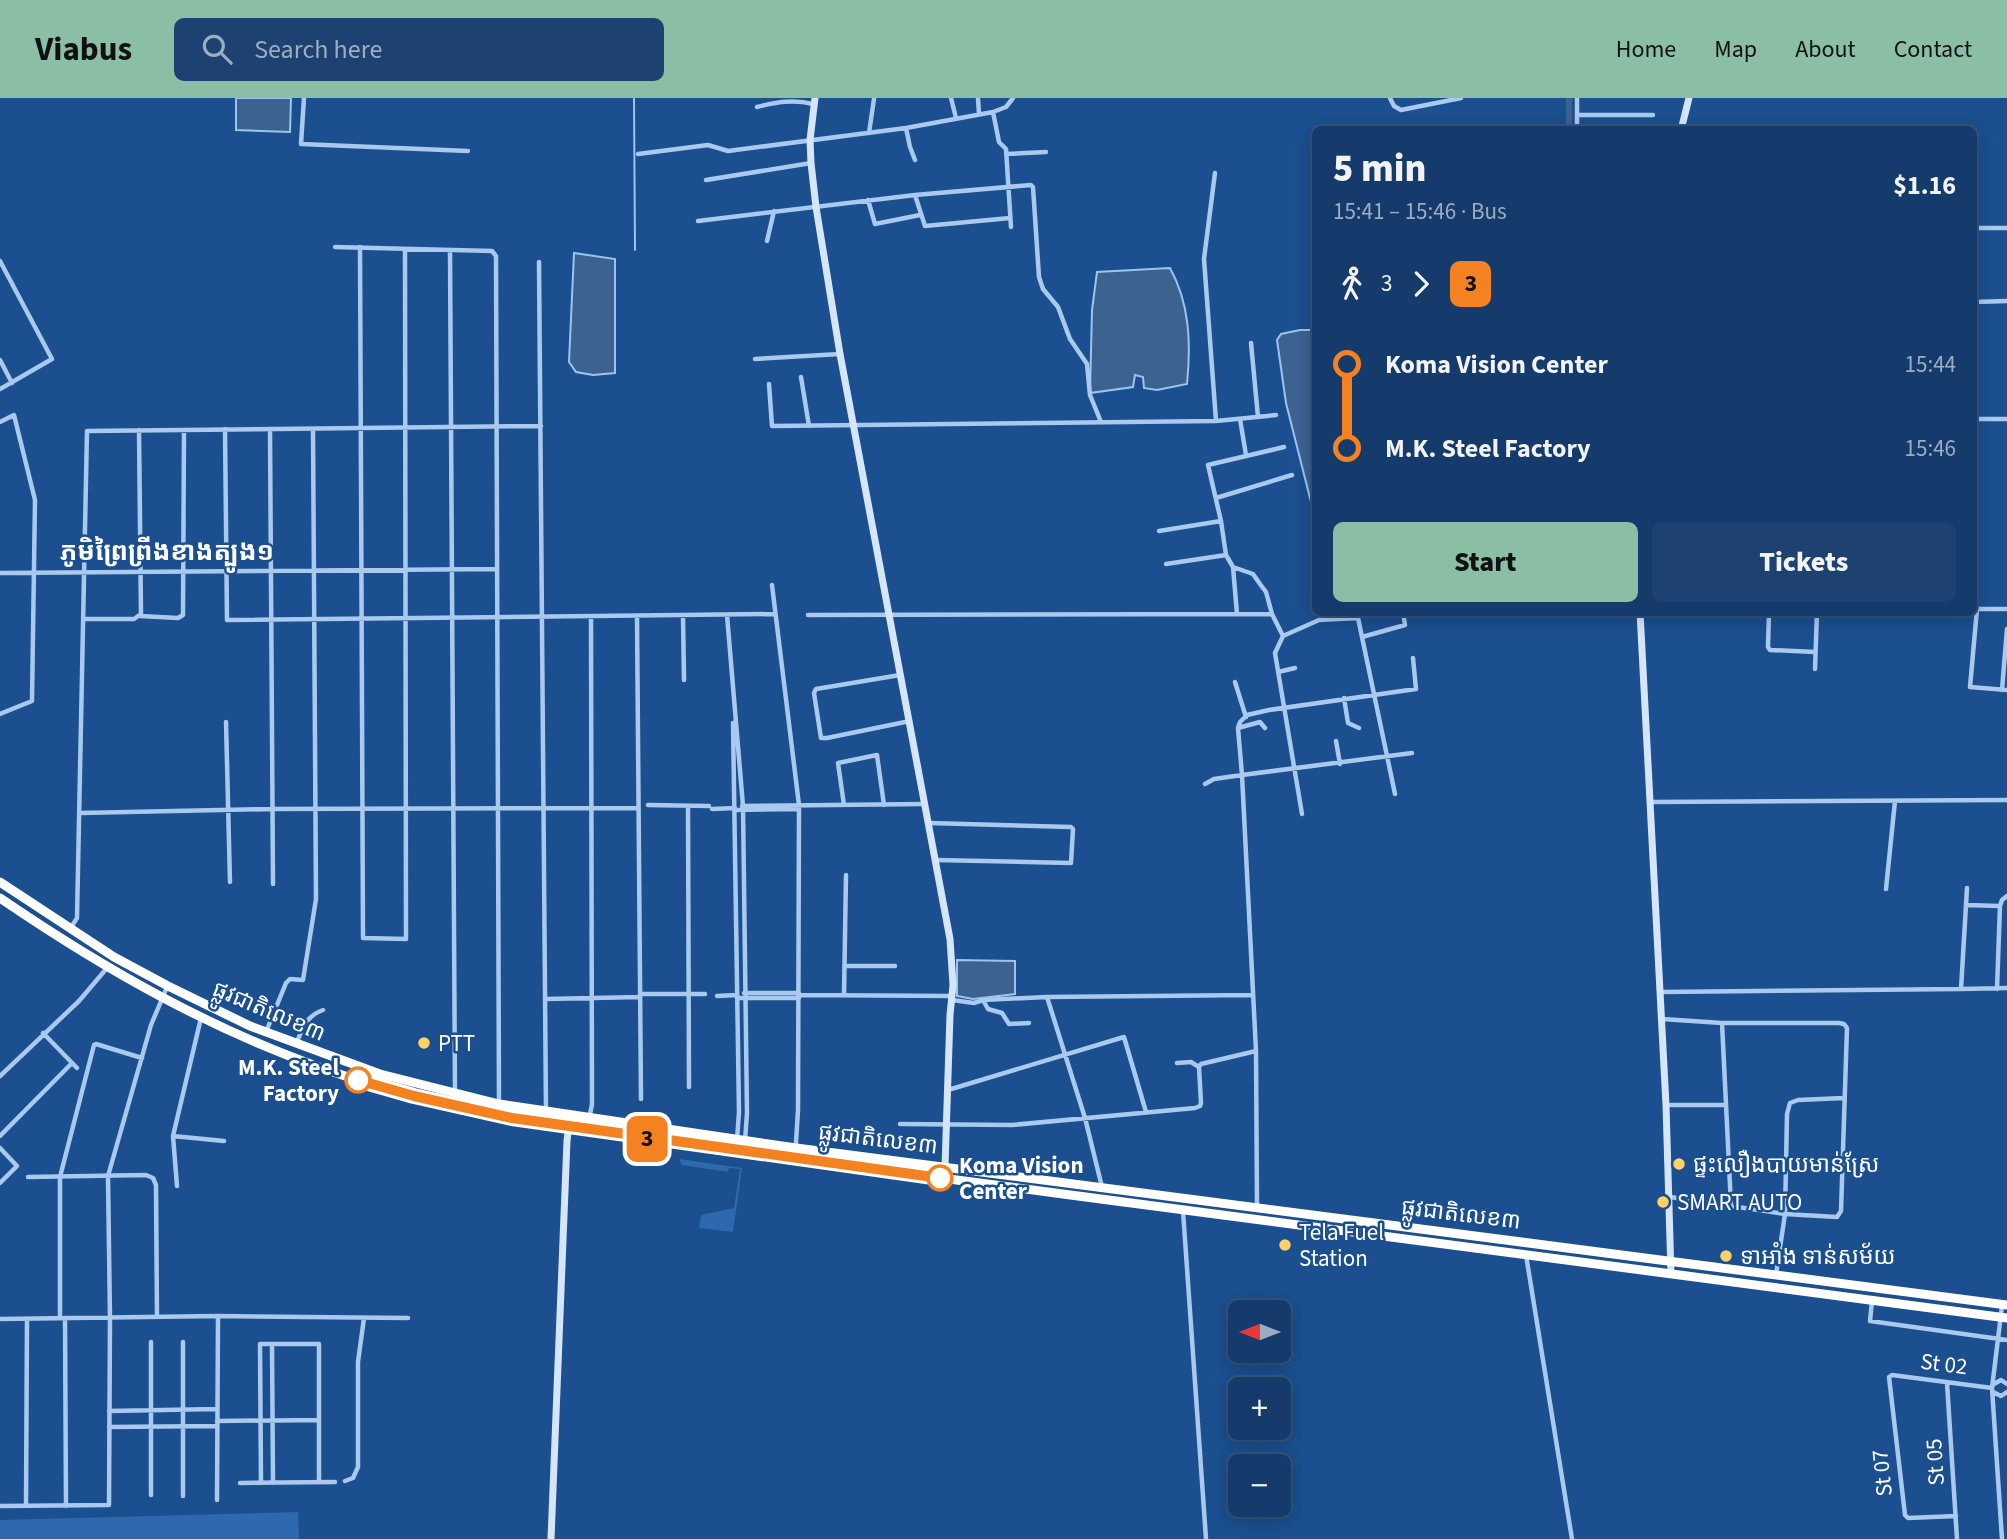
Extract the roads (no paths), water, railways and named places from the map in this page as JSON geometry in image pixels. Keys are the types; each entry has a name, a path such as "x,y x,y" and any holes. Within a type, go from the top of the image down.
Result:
{"highway":[{"name":"ផ្លូវជាតិលេខ៣","path":"0,882 114,957 168,986 266,1032 380,1074 499,1104 796,1148 2005,1305"},
{"name":"ផ្លូវជាតិលេខ៣","path":"0,898 107,968 201,1017 291,1057 378,1086 465,1109 569,1128 795,1159 2004,1317"}],"street":[{"path":"304,98 301,144 468,151"},
{"path":"951,98 956,118"},
{"path":"978,98 979,114"},
{"path":"638,154 708,145 728,151 906,128 993,112 1006,107 1013,98"},
{"path":"1390,98 1401,110 1461,98"},
{"path":"1577,98 1577,126"},
{"path":"1682,126 1689,98"},
{"path":"869,133 874,100"},
{"path":"757,107 783,102 814,101 810,140 816,207 840,354 950,939 952,998 945,1167"},
{"path":"993,112 999,142 1006,149 1011,227"},
{"path":"1577,115 1653,115"},
{"path":"906,128 915,160"},
{"path":"1006,154 1046,152"},
{"path":"706,180 811,163"},
{"path":"1215,173 1204,259 1216,421"},
{"path":"698,220 915,195 1031,185 1042,289 1058,307 1070,339 1087,364 1090,395 1101,422"},
{"path":"915,195 923,224 927,226 1010,218"},
{"path":"868,200 875,224 920,215"},
{"path":"767,241 774,211"},
{"path":"1977,228 2007,228"},
{"path":"335,247 492,251 496,257 499,1104"},
{"path":"360,247 363,938 406,939 405,249"},
{"path":"450,251 455,1094"},
{"path":"0,261 52,359 0,389"},
{"path":"540,262 546,1113"},
{"path":"1977,302 2007,301"},
{"path":"1251,343 1258,417"},
{"path":"755,359 840,354"},
{"path":"0,360 12,383"},
{"path":"801,377 809,426"},
{"path":"769,384 772,426 1216,421 1276,415"},
{"path":"0,422 14,415 35,500 32,701 0,713"},
{"path":"1240,419 1246,455"},
{"path":"1977,419 2007,419"},
{"path":"70,929 76,918 80,813 87,430 541,426"},
{"path":"225,429 227,620 775,614"},
{"path":"270,429 273,884"},
{"path":"266,1032 286,983 289,979 303,980 316,899 313,429"},
{"path":"139,430 140,616"},
{"path":"83,619 183,615 184,430"},
{"path":"1237,614 1233,567 1226,555 1222,521 1208,465 1284,447"},
{"path":"1216,498 1292,475"},
{"path":"1159,531 1222,521"},
{"path":"1166,564 1226,555"},
{"path":"1233,567 1253,575 1266,592 1272,614 1283,636"},
{"path":"0,573 497,569"},
{"path":"772,585 799,807 799,996 795,1159"},
{"path":"1977,610 2007,609"},
{"path":"808,615 1272,614"},
{"path":"683,615 684,680"},
{"path":"727,615 743,808 747,1112 741,1140"},
{"path":"637,616 641,1099"},
{"path":"1362,637 1405,625 1404,616"},
{"path":"1640,616 1666,1105 1671,1274"},
{"path":"1769,616 1770,650 1815,652"},
{"path":"1815,669 1817,616"},
{"path":"1975,616 1970,687 2004,690 2007,629"},
{"path":"587,1130 592,1104 591,617"},
{"path":"1302,814 1275,653 1283,636 1319,620 1357,618 1395,794"},
{"path":"1257,1208 1256,1051 1238,728 1246,717 1284,707 1416,689 1413,658"},
{"path":"1278,672 1295,668"},
{"path":"900,675 816,690 814,693 819,731 821,738 827,738 911,721"},
{"path":"1235,682 1246,717"},
{"path":"732,684 741,1140"},
{"path":"1344,698 1348,723 1359,728"},
{"path":"226,722 230,882"},
{"path":"1238,728 1261,722 1265,728"},
{"path":"1336,741 1340,764"},
{"path":"1205,784 1214,779 1340,764 1412,752"},
{"path":"844,806 838,763 877,755 884,805"},
{"path":"1886,889 1895,800"},
{"path":"1650,802 2007,800"},
{"path":"648,805 743,808 926,804"},
{"path":"688,806 689,1087"},
{"path":"80,813 272,809 638,808"},
{"path":"929,824 1073,829 1071,863 936,860"},
{"path":"845,995 846,875"},
{"path":"1961,989 1967,888"},
{"path":"1997,989 2000,906 2007,896"},
{"path":"1966,905 2000,906"},
{"path":"845,966 895,966"},
{"path":"0,1076 79,1001 107,968"},
{"path":"0,1506 109,1505 108,1176 151,1025 168,986"},
{"path":"1660,992 2007,988"},
{"path":"545,999 705,994"},
{"path":"717,996 845,995 952,998 974,1003 983,1000 1047,997 1252,995"},
{"path":"1047,997 1085,1118 1103,1187"},
{"path":"983,1000 988,1009 1002,1013 1009,1024 1029,1023"},
{"path":"296,1044 307,1018 323,1010"},
{"path":"177,1186 173,1136 201,1017"},
{"path":"1661,1019 1722,1023 1844,1024 1847,1028 1841,1211 1837,1217 1785,1214 1669,1197"},
{"path":"1722,1023 1731,1206"},
{"path":"43,1033 77,1068"},
{"path":"948,1090 1124,1037 1146,1112"},
{"path":"66,1506 60,1177 94,1045 142,1058"},
{"path":"1199,1066 1226,1056 1256,1051"},
{"path":"1177,1063 1191,1062 1199,1066"},
{"path":"0,1136 72,1063"},
{"path":"900,1124 1012,1125 1200,1106 1199,1066"},
{"path":"1776,1275 1785,1214 1787,1114 1790,1103 1798,1100 1844,1098"},
{"path":"1666,1105 1726,1105"},
{"path":"551,1539 570,1116"},
{"path":"173,1136 224,1141"},
{"path":"0,1148 17,1166 0,1183"},
{"path":"28,1177 146,1175 153,1178 156,1185 157,1317"},
{"path":"1183,1210 1206,1539"},
{"path":"1526,1255 1572,1539"},
{"path":"1872,1300 1870,1321 2007,1340"},
{"path":"2002,1539 1992,1388 2005,1305"},
{"path":"217,1500 218,1316"},
{"path":"0,1319 218,1316 408,1318"},
{"path":"345,1481 353,1478 358,1467 358,1362 365,1318"},
{"path":"26,1506 27,1319"},
{"path":"150,1495 151,1342"},
{"path":"183,1342 183,1496"},
{"path":"261,1483 260,1344 319,1343 319,1482"},
{"path":"272,1344 273,1483"},
{"name":"St 02","path":"1891,1376 1992,1388 1998,1396 2007,1392"},
{"name":"St 07","path":"1891,1376 1905,1515 1908,1518 1956,1516"},
{"path":"1992,1388 1998,1381 2007,1384"},
{"name":"St 05","path":"1947,1382 1957,1539"},
{"path":"109,1411 218,1409"},
{"path":"109,1427 319,1420"},
{"path":"240,1483 335,1482"}],"waterway":[{"path":"634,98 635,250"},
{"path":"1569,98 1569,126"}],"place":[{"name":"PTT","path":"424,1043"},
{"name":"M.K. Steel Factory","path":"358,1080"},
{"name":"ផ្ទះលឿងបាយមាន់ស្រែ","path":"1679,1164"},
{"name":"Koma Vision Center","path":"940,1178"},
{"name":"SMART AUTO","path":"1663,1202"},
{"name":"Tela Fuel Station","path":"1285,1245"},
{"name":"ទាអាំង ទាន់សម័យ","path":"1726,1256"}],"district":[{"name":"ភូមិព្រៃព្រីងខាងត្បូង១","path":"167,551"}]}
